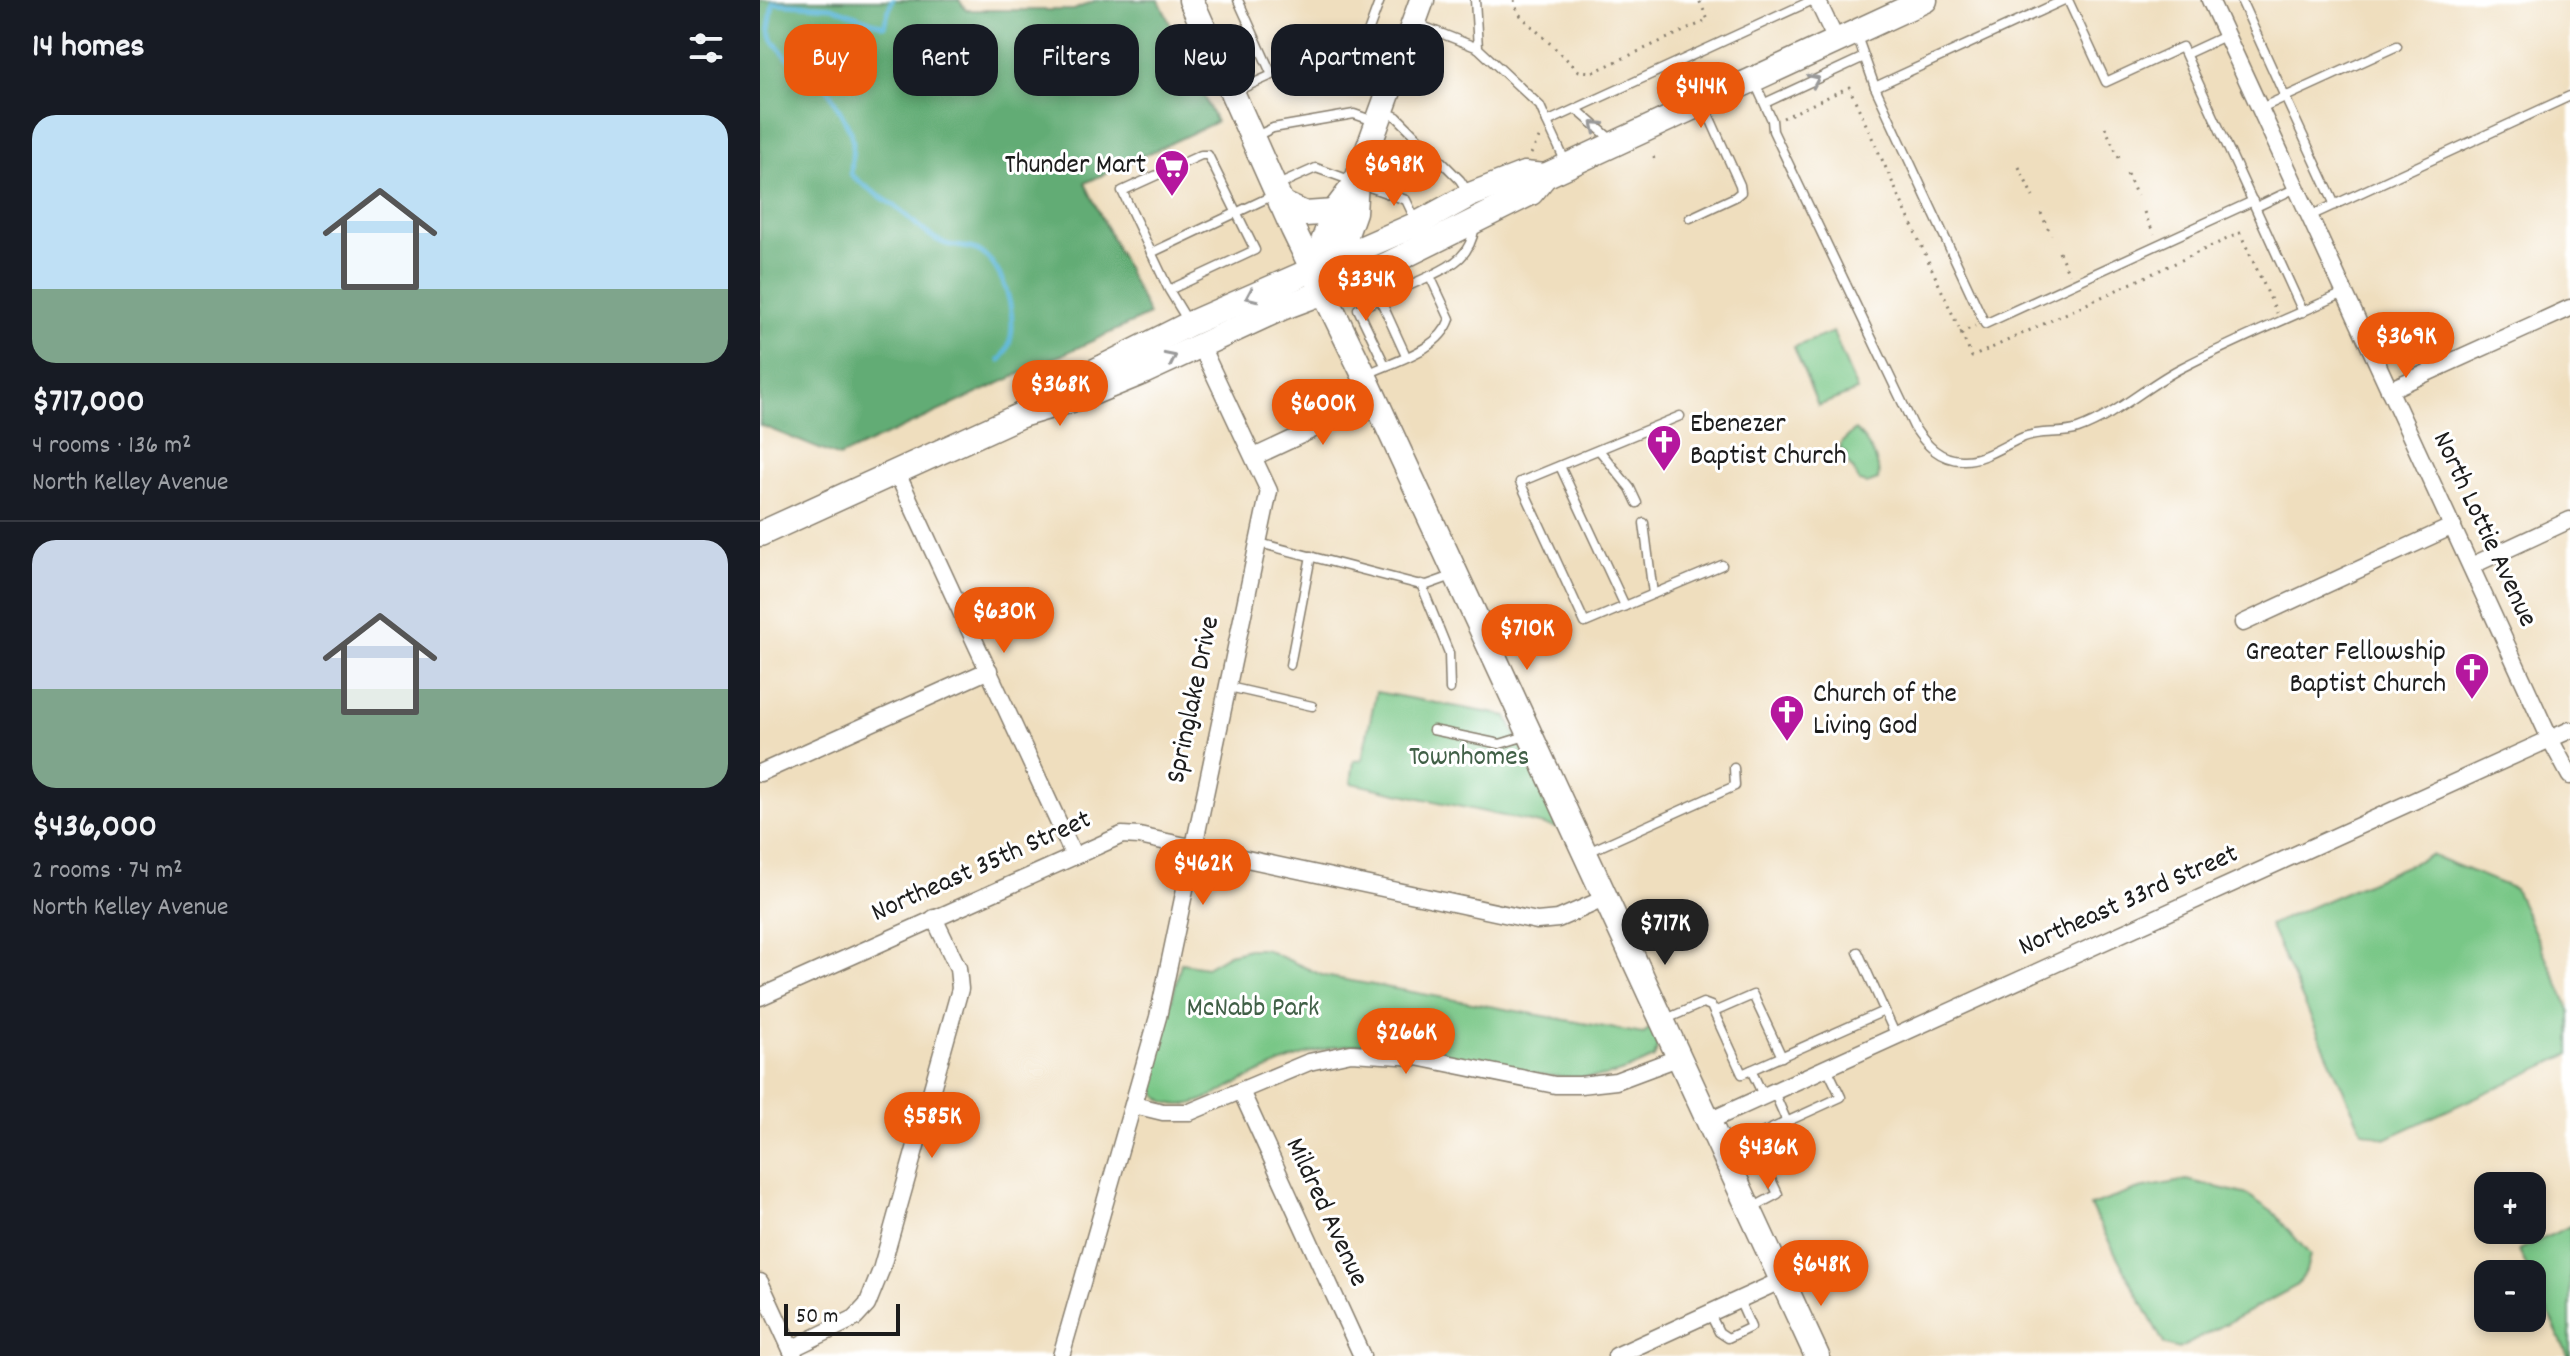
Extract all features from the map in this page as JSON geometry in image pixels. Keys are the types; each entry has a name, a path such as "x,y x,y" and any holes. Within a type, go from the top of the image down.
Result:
{"main road":[{"path":"1191,0 1202,24"},
{"path":"1195,334 1284,307 1388,264 1531,193 1545,176 1567,165 1925,0"},
{"path":"1233,96 1324,292 1375,370 1376,400 1817,1356"},
{"path":"1324,292 1354,212 1356,182 1386,96"},
{"path":"760,534 1021,415 1085,396 1313,269 1417,224 1470,195 1524,174 1545,176"},
{"path":"1313,269 1334,212 1356,182"},
{"path":"1277,195 1305,214 1334,212"}],"street":[{"path":"1815,0 1846,36"},
{"name":"North Lottie Avenue","path":"2210,0 2550,739 2570,776"},
{"path":"2389,390 2570,308"},
{"name":"Springlake Drive","path":"1061,1356 1158,1017 1269,491 1195,334"},
{"path":"1254,457 1376,400"},
{"path":"896,471 1074,856"},
{"path":"2471,566 2570,520"},
{"path":"2243,623 2453,526"},
{"path":"760,773 989,670"},
{"name":"Northeast 33rd Street","path":"1709,1121 2570,730"},
{"name":"Northeast 35th Street","path":"760,997 1122,835 1537,921 1558,919 1606,898"},
{"path":"760,1282 793,1352 855,1318 870,1300 960,989 958,968 934,918"},
{"path":"1134,1105 1183,1114 1205,1108 1309,1062 1351,1053 1417,1057 1555,1085 1580,1085 1632,1077 1680,1057"},
{"name":"Mildred Avenue","path":"1241,1091 1362,1356"},
{"path":"1616,1356 1782,1280"}],"lane":[{"path":"1238,0 1271,73"},
{"path":"1371,24 1380,0"},
{"path":"1475,0 1478,48"},
{"path":"1547,122 1815,0"},
{"path":"1875,87 2066,0 2106,82 2182,47 2303,312"},
{"path":"2241,0 2335,205"},
{"path":"1418,11 1478,48 1540,106 1567,165"},
{"path":"2186,54 2227,35"},
{"path":"1846,36 1864,57 1985,324 2296,188"},
{"path":"2260,109 2397,46"},
{"path":"1765,103 1864,57"},
{"path":"1753,79 1780,145 1914,427 1924,442 1936,452 1954,460 1966,461 1979,457 2027,435 2076,430 2181,368 2344,293"},
{"path":"2310,216 2570,96"},
{"path":"1690,218 1741,192 1702,103"},
{"path":"1576,109 1615,143"},
{"path":"1251,138 1273,128 1354,114 1397,117 1460,180 1470,195 1476,221 1472,241 1455,264 1358,309 1375,370 1436,342 1445,332 1450,319 1430,276"},
{"path":"1169,290 1255,250 1208,155 1201,155 1122,191 1169,290 1195,334"},
{"path":"1151,253 1277,195 1316,168 1406,200 1417,224"},
{"path":"1388,264 1400,290"},
{"path":"1380,299 1406,356"},
{"path":"1680,416 1520,482 1585,623 1722,565"},
{"path":"1599,450 1630,488 1637,503"},
{"path":"1560,466 1625,606"},
{"path":"1644,523 1653,594"},
{"path":"1259,543 1427,585 1456,574"},
{"path":"1290,665 1311,556"},
{"path":"1421,584 1449,653 1450,689"},
{"path":"1229,687 1312,706"},
{"path":"1433,730 1500,744 1530,735"},
{"path":"1585,854 1735,786 1734,768"},
{"path":"1858,952 1896,1037"},
{"path":"1714,1012 1753,995 1782,1057"},
{"path":"1663,1021 1703,1003 1711,1006 1742,1074 1884,1011"},
{"path":"1750,1209 1778,1194 1751,1138 1841,1097 1827,1068"},
{"path":"1751,1070 1787,1122"},
{"path":"1709,1313 1719,1332 1728,1338 1751,1327 1739,1300"}],"path":[{"path":"1514,0 1518,13 1579,71 1593,72 1708,20 1699,0"},
{"path":"1772,123 1849,87 1972,357 2240,233 2281,322"},
{"path":"1531,154 1547,122"},
{"path":"2105,127 2119,158"},
{"path":"1653,158 1659,155"},
{"path":"2019,167 2033,197"},
{"path":"2127,174 2137,196"},
{"path":"2144,212 2154,234"},
{"path":"2041,213 2051,235"},
{"path":"2059,252 2069,274"},
{"path":"2162,260 2166,268"},
{"path":"2059,306 2063,315"}],"green space":[{"path":"760,0 959,0 966,10 1074,10 1096,0 1159,0 1170,24 1155,24 1155,96 1204,96 1216,122 1085,183 1149,315 839,457 760,425"},
{"path":"1833,332 1857,391 1818,406 1794,347"},
{"path":"1855,430 1869,446 1878,467 1878,480 1867,484 1859,482 1846,462 1847,454 1840,449 1841,443"},
{"name":"Townhomes","path":"1376,692 1507,716 1558,828 1351,783 1354,761 1362,760"},
{"path":"2431,855 2515,889 2570,1010 2570,1054 2385,1139 2362,1131 2269,925"},
{"name":"McNabb Park","path":"1264,949 1324,976 1643,1034 1651,1027 1657,1049 1654,1058 1618,1073 1563,1077 1530,1073 1430,1051 1363,1044 1329,1048 1294,1058 1196,1103 1181,1105 1165,1102 1155,1092 1151,1081 1181,963 1206,967 1229,954"},
{"path":"2187,1180 2248,1195 2274,1213 2310,1255 2298,1285 2179,1349 2164,1344 2090,1206 2139,1189"},
{"path":"2570,1226 2570,1356 2546,1308 2546,1260 2524,1260 2519,1250 2532,1244 2546,1244 2546,1237"}],"waterway":[{"path":"892,0 884,26 832,7 773,3 769,29 772,39 785,55 828,89 850,130 853,143 851,174 932,237 946,244 978,250 992,262 1006,289 1012,321 1011,336 1000,360"}],"place":[{"name":"Thunder Mart","path":"1172,198"},
{"name":"Ebenezer Baptist Church","path":"1664,473"},
{"name":"Greater Fellowship Baptist Church","path":"2472,701"},
{"name":"Church of the Living God","path":"1787,743"}]}
